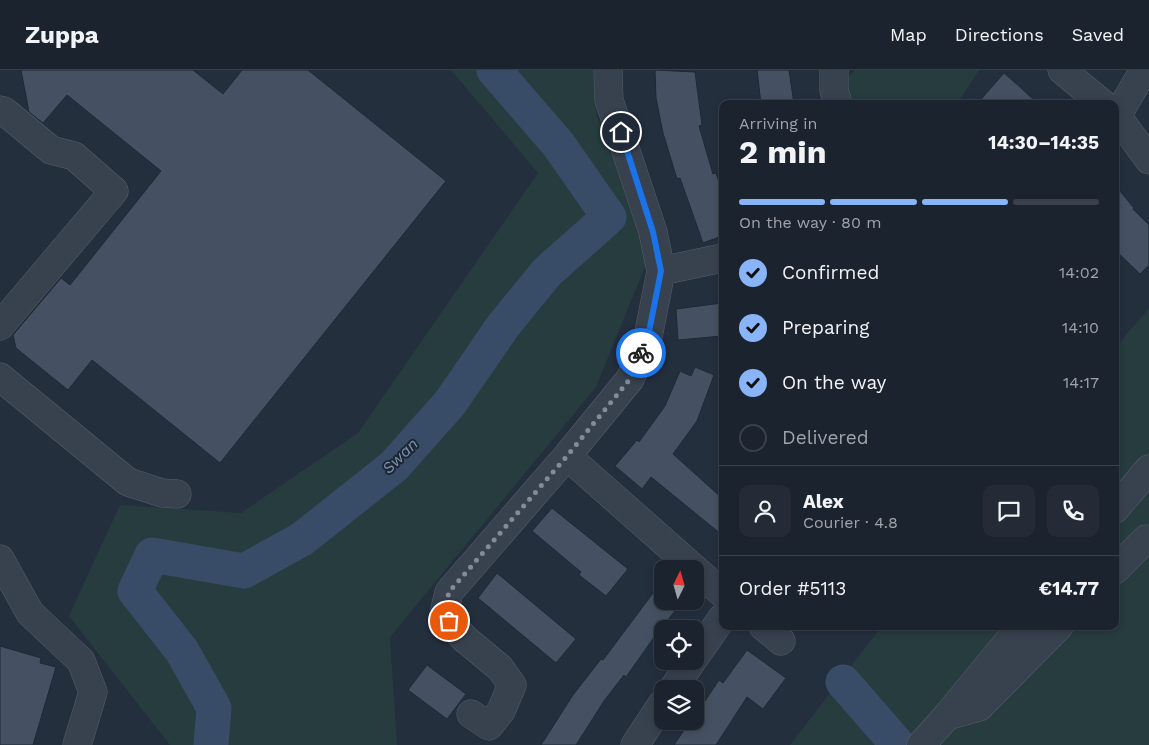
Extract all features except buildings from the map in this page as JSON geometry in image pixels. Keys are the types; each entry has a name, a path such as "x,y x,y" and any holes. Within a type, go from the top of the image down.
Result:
{"street":[{"path":"488,725 501,711 512,685 500,668 464,639 449,621 445,609 449,592 567,456 630,379 648,337 661,271 653,232 627,148 609,100 608,70"},
{"path":"834,70 834,90 837,100"},
{"path":"1062,70 1099,100"},
{"path":"1119,102 1144,70"},
{"path":"0,110 4,111 51,150 74,156 114,191 0,326"},
{"path":"1119,120 1149,160"},
{"path":"661,271 719,259"},
{"path":"0,377 128,482 162,493 177,494"},
{"path":"567,456 719,590"},
{"path":"1119,504 1149,469"},
{"path":"1119,566 1148,538"},
{"path":"0,559 30,613 81,661 93,692 76,745"},
{"path":"704,644 719,622"},
{"path":"921,745 948,716 1018,630"},
{"path":"948,716 979,707 1055,630"},
{"path":"634,745 654,716"}],"green space":[{"path":"451,70 593,70 597,117 651,252 596,387 390,637 397,745 170,745 69,616 120,505 241,513 358,433 538,173"},
{"path":"855,70 979,70 960,100 846,100 845,81"},
{"path":"1149,308 1149,464 1119,499 1119,343"},
{"path":"1149,469 1149,745 921,745 1018,630 1119,630 1119,504"},
{"path":"879,630 1011,630 914,745 790,745"}],"waterway":[{"name":"Swan","path":"211,745 214,708 182,651 135,591 152,555 244,571 302,539 394,466 450,403 503,326 547,272 609,217 558,144 494,70"},
{"path":"843,682 898,745"}],"way so far":[{"path":"449,621 445,609 449,592 567,456 630,379 641,353"}],"route":[{"path":"621,132 653,232 661,271 648,337 641,353"}]}
